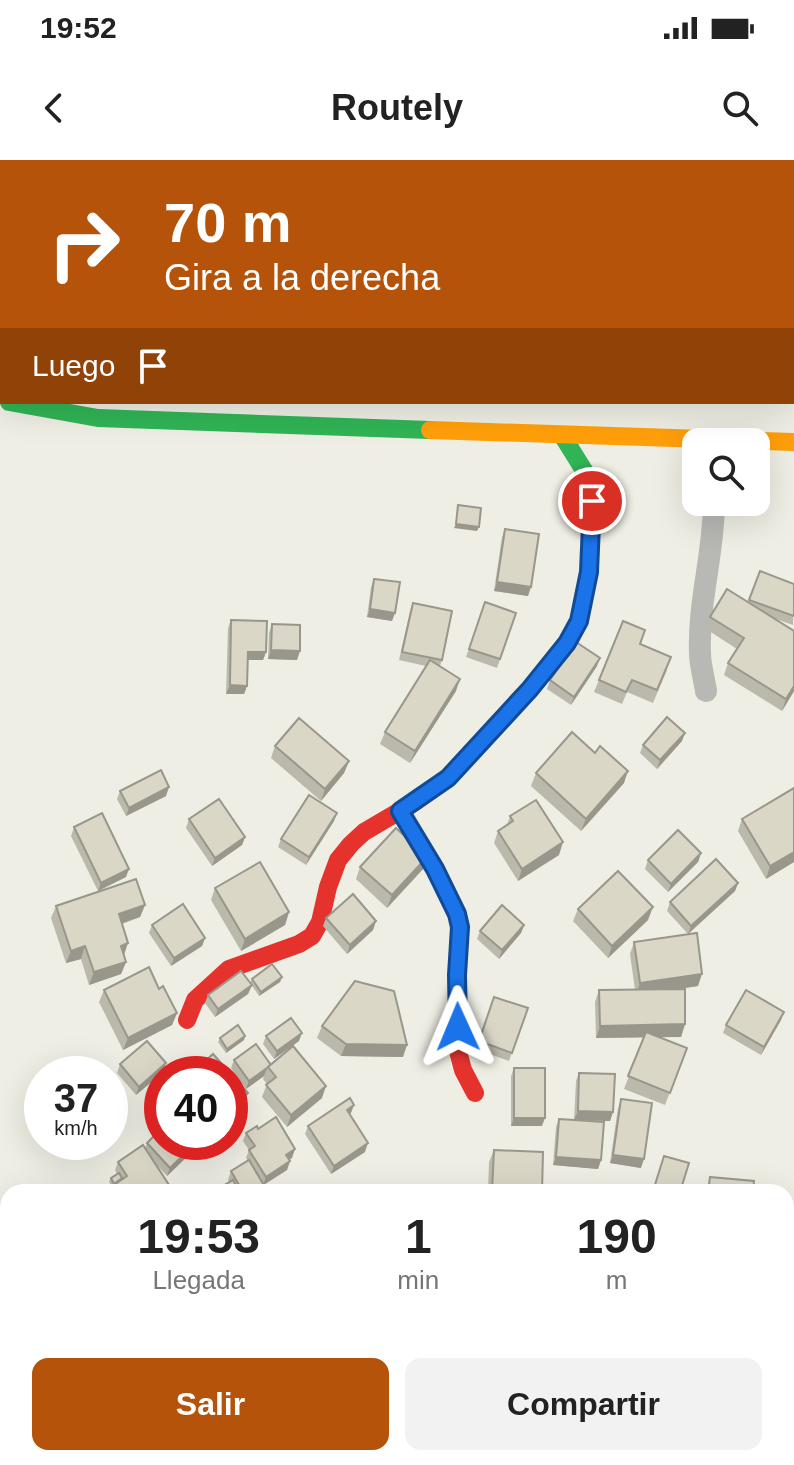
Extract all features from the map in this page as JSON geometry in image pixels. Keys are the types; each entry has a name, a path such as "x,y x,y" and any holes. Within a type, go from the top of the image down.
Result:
{"street":[{"path":"20,404 98,418 143,421 682,439"},
{"path":"187,1020 195,1000 229,969 299,944 312,936 320,922 338,860 351,844 364,832 448,778 530,689 567,643 579,621 589,572 592,501 585,472 562,435"},
{"path":"770,441 794,442"},
{"path":"706,691 700,654 714,516"},
{"path":"400,811 435,869 457,914 460,927 458,1051 463,1070 475,1093"}],"building":[{"path":"458,505 481,508 479,527 456,524"},
{"path":"505,529 539,534 531,587 497,582"},
{"path":"760,571 794,584 794,616 749,600"},
{"path":"374,579 400,582 395,613 370,609"},
{"path":"727,589 794,631 794,686 786,699 728,663 744,638 710,617"},
{"path":"485,602 516,613 500,659 469,649"},
{"path":"413,603 452,611 442,660 402,652"},
{"path":"231,620 267,621 266,652 248,652 247,686 230,685"},
{"path":"623,621 645,630 640,644 671,657 657,690 632,680 626,692 599,680"},
{"path":"272,624 300,625 300,651 271,650"},
{"path":"576,642 600,658 574,697 550,680"},
{"path":"430,660 460,679 415,751 385,732"},
{"path":"667,717 685,733 660,760 643,745"},
{"path":"299,718 349,761 325,789 275,746"},
{"path":"572,732 595,753 600,746 628,771 586,819 536,773"},
{"path":"161,770 169,787 129,808 120,791"},
{"path":"794,788 794,852 770,866 742,819"},
{"path":"309,795 337,813 309,857 281,839"},
{"path":"219,799 245,837 215,858 189,819"},
{"path":"536,800 563,842 522,869 498,831 513,821 510,816"},
{"path":"102,813 129,869 101,883 74,827"},
{"path":"396,828 427,857 392,895 360,867"},
{"path":"678,830 701,853 671,884 648,860"},
{"path":"716,859 738,883 691,926 670,902"},
{"path":"260,862 289,912 245,939 215,888"},
{"path":"618,871 653,907 612,946 578,909"},
{"path":"136,879 145,905 119,914 128,943 121,946 126,962 94,972 85,946 71,951 56,906"},
{"path":"353,894 376,921 350,945 326,918"},
{"path":"183,904 205,938 174,958 152,925"},
{"path":"502,905 524,925 502,950 480,931"},
{"path":"697,933 702,974 640,983 634,942"},
{"path":"272,964 282,977 261,992 252,979"},
{"path":"149,967 159,989 163,986 177,1013 128,1038 104,990"},
{"path":"241,971 252,985 218,1009 208,995"},
{"path":"355,981 394,991 407,1045 346,1044 322,1026"},
{"path":"685,989 685,1024 600,1026 599,990"},
{"path":"746,990 784,1012 764,1047 726,1025"},
{"path":"494,997 528,1008 512,1053 479,1041"},
{"path":"291,1018 302,1033 277,1051 266,1036"},
{"path":"238,1025 245,1036 227,1049 220,1038"},
{"path":"646,1032 687,1048 670,1093 628,1076"},
{"path":"147,1041 160,1056 144,1056 144,1083 139,1087 128,1074 128,1057"},
{"path":"256,1044 271,1065 249,1081 248,1056 240,1056"},
{"path":"293,1046 326,1086 291,1115 266,1085 276,1077 268,1067"},
{"path":"514,1068 545,1068 545,1118 514,1118"},
{"path":"579,1073 615,1074 613,1112 578,1111"},
{"path":"350,1098 354,1105 347,1110 368,1143 334,1166 308,1126"},
{"path":"621,1099 652,1103 644,1159 613,1155"},
{"path":"276,1117 295,1149 286,1155 290,1161 266,1177 249,1150 255,1146 248,1132 257,1126 258,1129"},
{"path":"559,1119 604,1122 601,1160 556,1157"},
{"path":"143,1145 144,1160 153,1160 168,1184 115,1184 127,1176 118,1162 128,1160 128,1155"},
{"path":"494,1150 543,1152 542,1184 492,1184"},
{"path":"664,1156 689,1163 682,1184 655,1184"},
{"path":"163,1160 178,1160 170,1168"},
{"path":"249,1160 263,1184 238,1184 231,1171"},
{"path":"119,1173 122,1178 114,1184 111,1178"},
{"path":"710,1177 754,1181 754,1184 709,1184"}],"traffic: fast":[{"path":"20,404 98,418 430,430"},
{"path":"447,779 530,689 567,643 579,621 589,572 592,501 585,472 562,435"}],"traffic: slow":[{"path":"430,430 794,442"}],"traffic: jam":[{"path":"187,1020 195,1000 229,969 299,944 312,936 320,922 338,860 351,844 364,832 447,779"},
{"path":"400,811 435,869 457,914 460,927 458,1051 463,1070 475,1093"}],"route":[{"path":"458,1027 460,927 457,914 435,869 400,811 448,778 530,689 567,643 579,621 589,572 592,501"}]}
